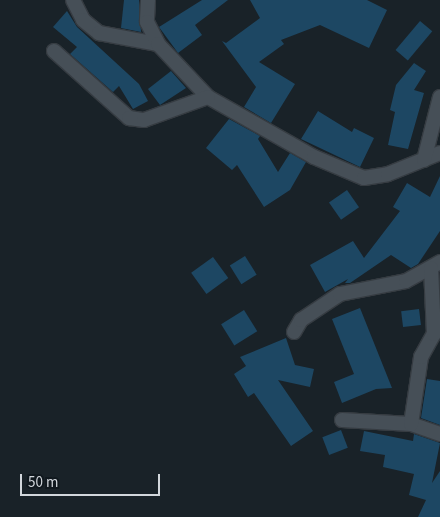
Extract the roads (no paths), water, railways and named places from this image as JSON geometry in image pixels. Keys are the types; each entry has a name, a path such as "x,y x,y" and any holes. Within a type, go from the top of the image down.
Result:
{"street":[{"path":"73,0 83,20 100,33 158,44"},
{"path":"148,0 147,22 158,44 208,97 314,157 364,178 424,160 440,153"},
{"path":"54,51 129,118 144,120 208,97"},
{"path":"424,160 440,97"},
{"path":"294,332 301,320 340,294 406,280 435,265 434,334 421,357 411,424"},
{"path":"342,420 411,424 440,434"}]}
